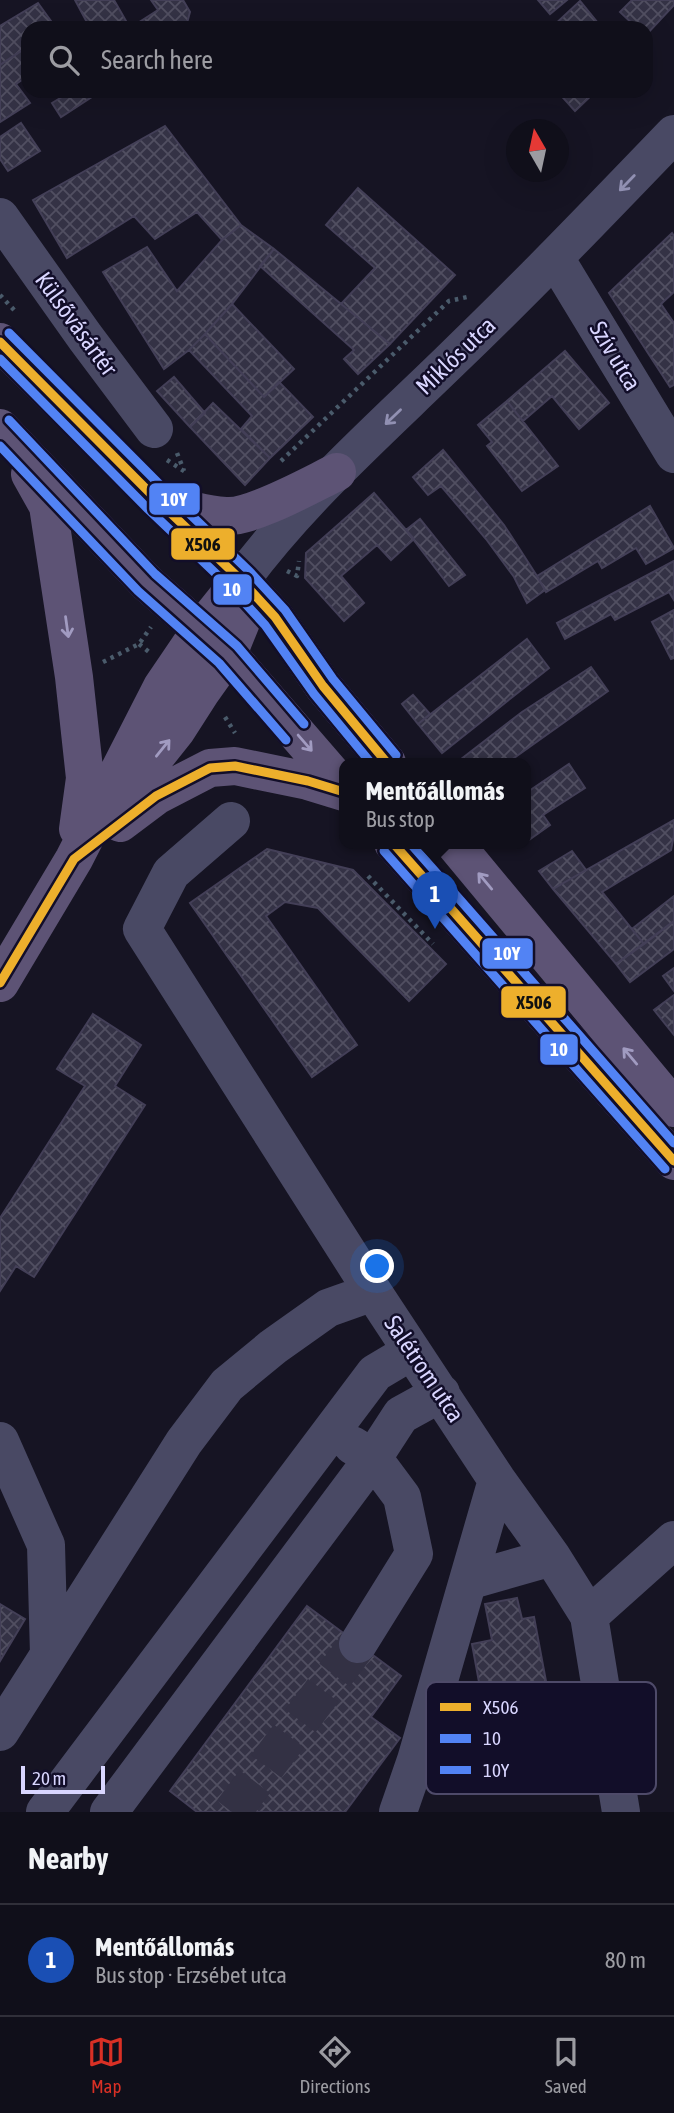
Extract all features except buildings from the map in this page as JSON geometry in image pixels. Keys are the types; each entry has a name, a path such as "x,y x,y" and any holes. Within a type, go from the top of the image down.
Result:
{"main road":[{"path":"0,342 157,500 241,580 275,617 323,687 383,758"},
{"path":"3,432 147,583 214,643 339,784"},
{"path":"3,432 48,506 57,560 85,778 74,859"},
{"path":"157,500 229,517 266,506 337,472"},
{"path":"0,983 74,859 162,687 243,617 241,580"},
{"path":"214,643 249,654 270,656 323,687"},
{"path":"74,859 176,731 201,692 214,643"},
{"path":"74,859 156,796 210,768 235,766 339,789"},
{"path":"398,849 674,1161"},
{"path":"459,849 674,1108"}],"street":[{"name":"Miklós utca","path":"241,580 277,536 337,472 555,258 674,134"},
{"name":"Külsővásártér","path":"0,217 154,429"},
{"name":"Szív utca","path":"555,258 674,454"},
{"name":"Salétrom utca","path":"230,821 171,873 142,929 373,1292 589,1616 600,1682"},
{"path":"0,1732 184,1442 227,1385 328,1308 373,1292"},
{"path":"45,1812 375,1373 412,1351"},
{"path":"109,1812 373,1458 401,1415 440,1393"},
{"path":"329,1431 373,1458 402,1497 414,1554 358,1644"},
{"path":"0,1441 46,1545 49,1655"},
{"path":"439,1682 498,1480"},
{"path":"589,1616 674,1540"},
{"path":"468,1581 552,1557"},
{"path":"398,1812 426,1726"},
{"name":"Salétrom utca","path":"618,1794 621,1812"}],"path":[{"path":"273,469 449,301"},
{"path":"368,876 433,943"}],"tunnel":[{"path":"232,1812 358,1644"}],"transit line":[{"name":"10Y","path":"9,333 285,610 333,679 396,755"},
{"name":"X506","path":"0,342 157,500 241,580 275,617 323,686 383,758"},
{"name":"10","path":"0,359 148,509 232,589 265,625 314,694 367,758"},
{"name":"10Y","path":"9,420 155,574 237,646 304,724"},
{"name":"10","path":"0,446 138,591 219,663 286,740"},
{"name":"X506","path":"0,983 74,859 156,796 210,768 235,766 308,781 339,790"},
{"name":"X506","path":"398,849 674,1161"},
{"name":"10Y","path":"415,849 674,1143"},
{"name":"10","path":"384,851 665,1169"}],"place":[{"name":"Mentőállomás","path":"435,929"}]}
